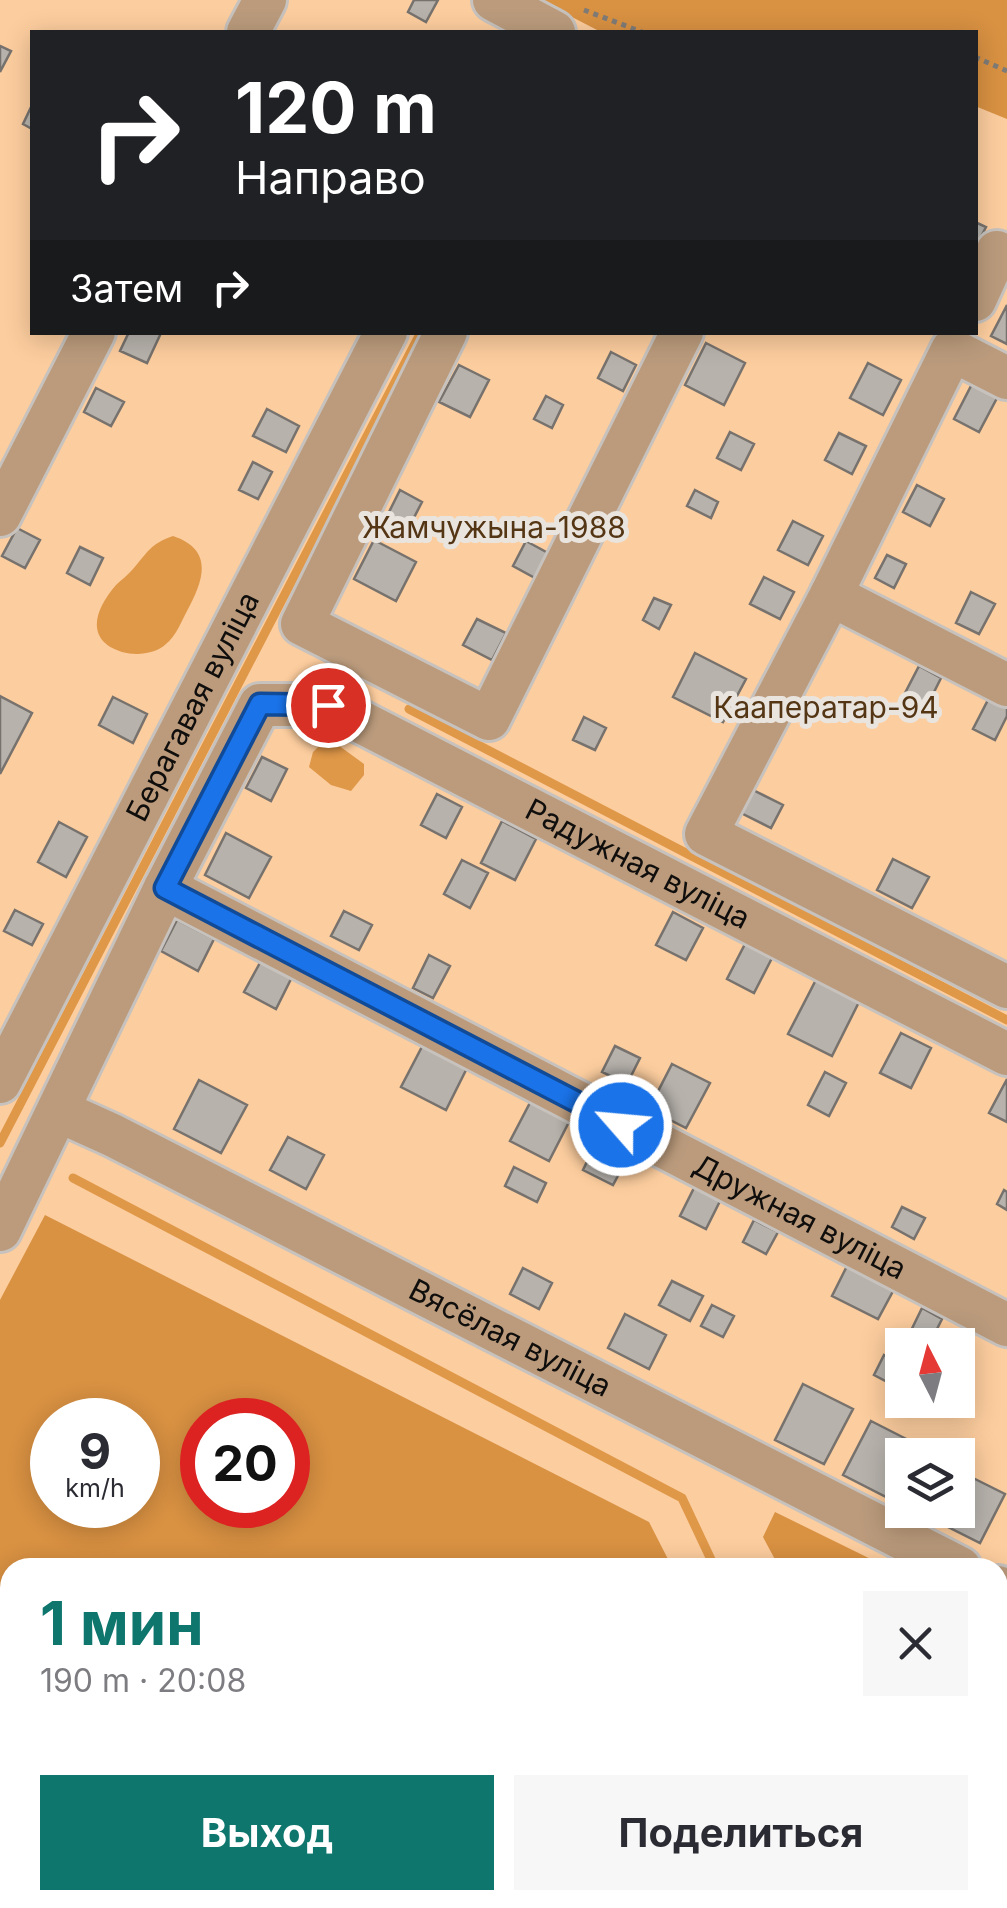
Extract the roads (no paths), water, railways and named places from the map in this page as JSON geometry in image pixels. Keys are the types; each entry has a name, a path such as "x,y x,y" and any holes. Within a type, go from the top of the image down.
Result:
{"lane":[{"path":"249,30 265,0"},
{"path":"494,0 553,24"},
{"path":"978,293 997,252"},
{"path":"0,515 92,335"},
{"name":"Берагавая вуліца","path":"0,1082 384,335"},
{"path":"445,335 302,624 490,719 681,335"},
{"path":"1007,378 956,341 831,595 706,834 1007,987"},
{"path":"831,595 1007,685"},
{"name":"Радужная вуліца","path":"165,888 260,704 328,705 1007,1054"},
{"path":"0,1230 165,888"},
{"name":"Дружная вуліца","path":"165,888 1007,1325"},
{"name":"Вясёлая вуліца","path":"59,1112 112,1135 940,1558"}],"waterway":[{"path":"0,1143 419,335"},
{"path":"409,709 1007,1020"},
{"path":"73,1178 682,1498 710,1558"}],"park label":[{"name":"Жамчужына-1988","path":"494,528"},
{"name":"Кааператар-94","path":"826,708"}]}
